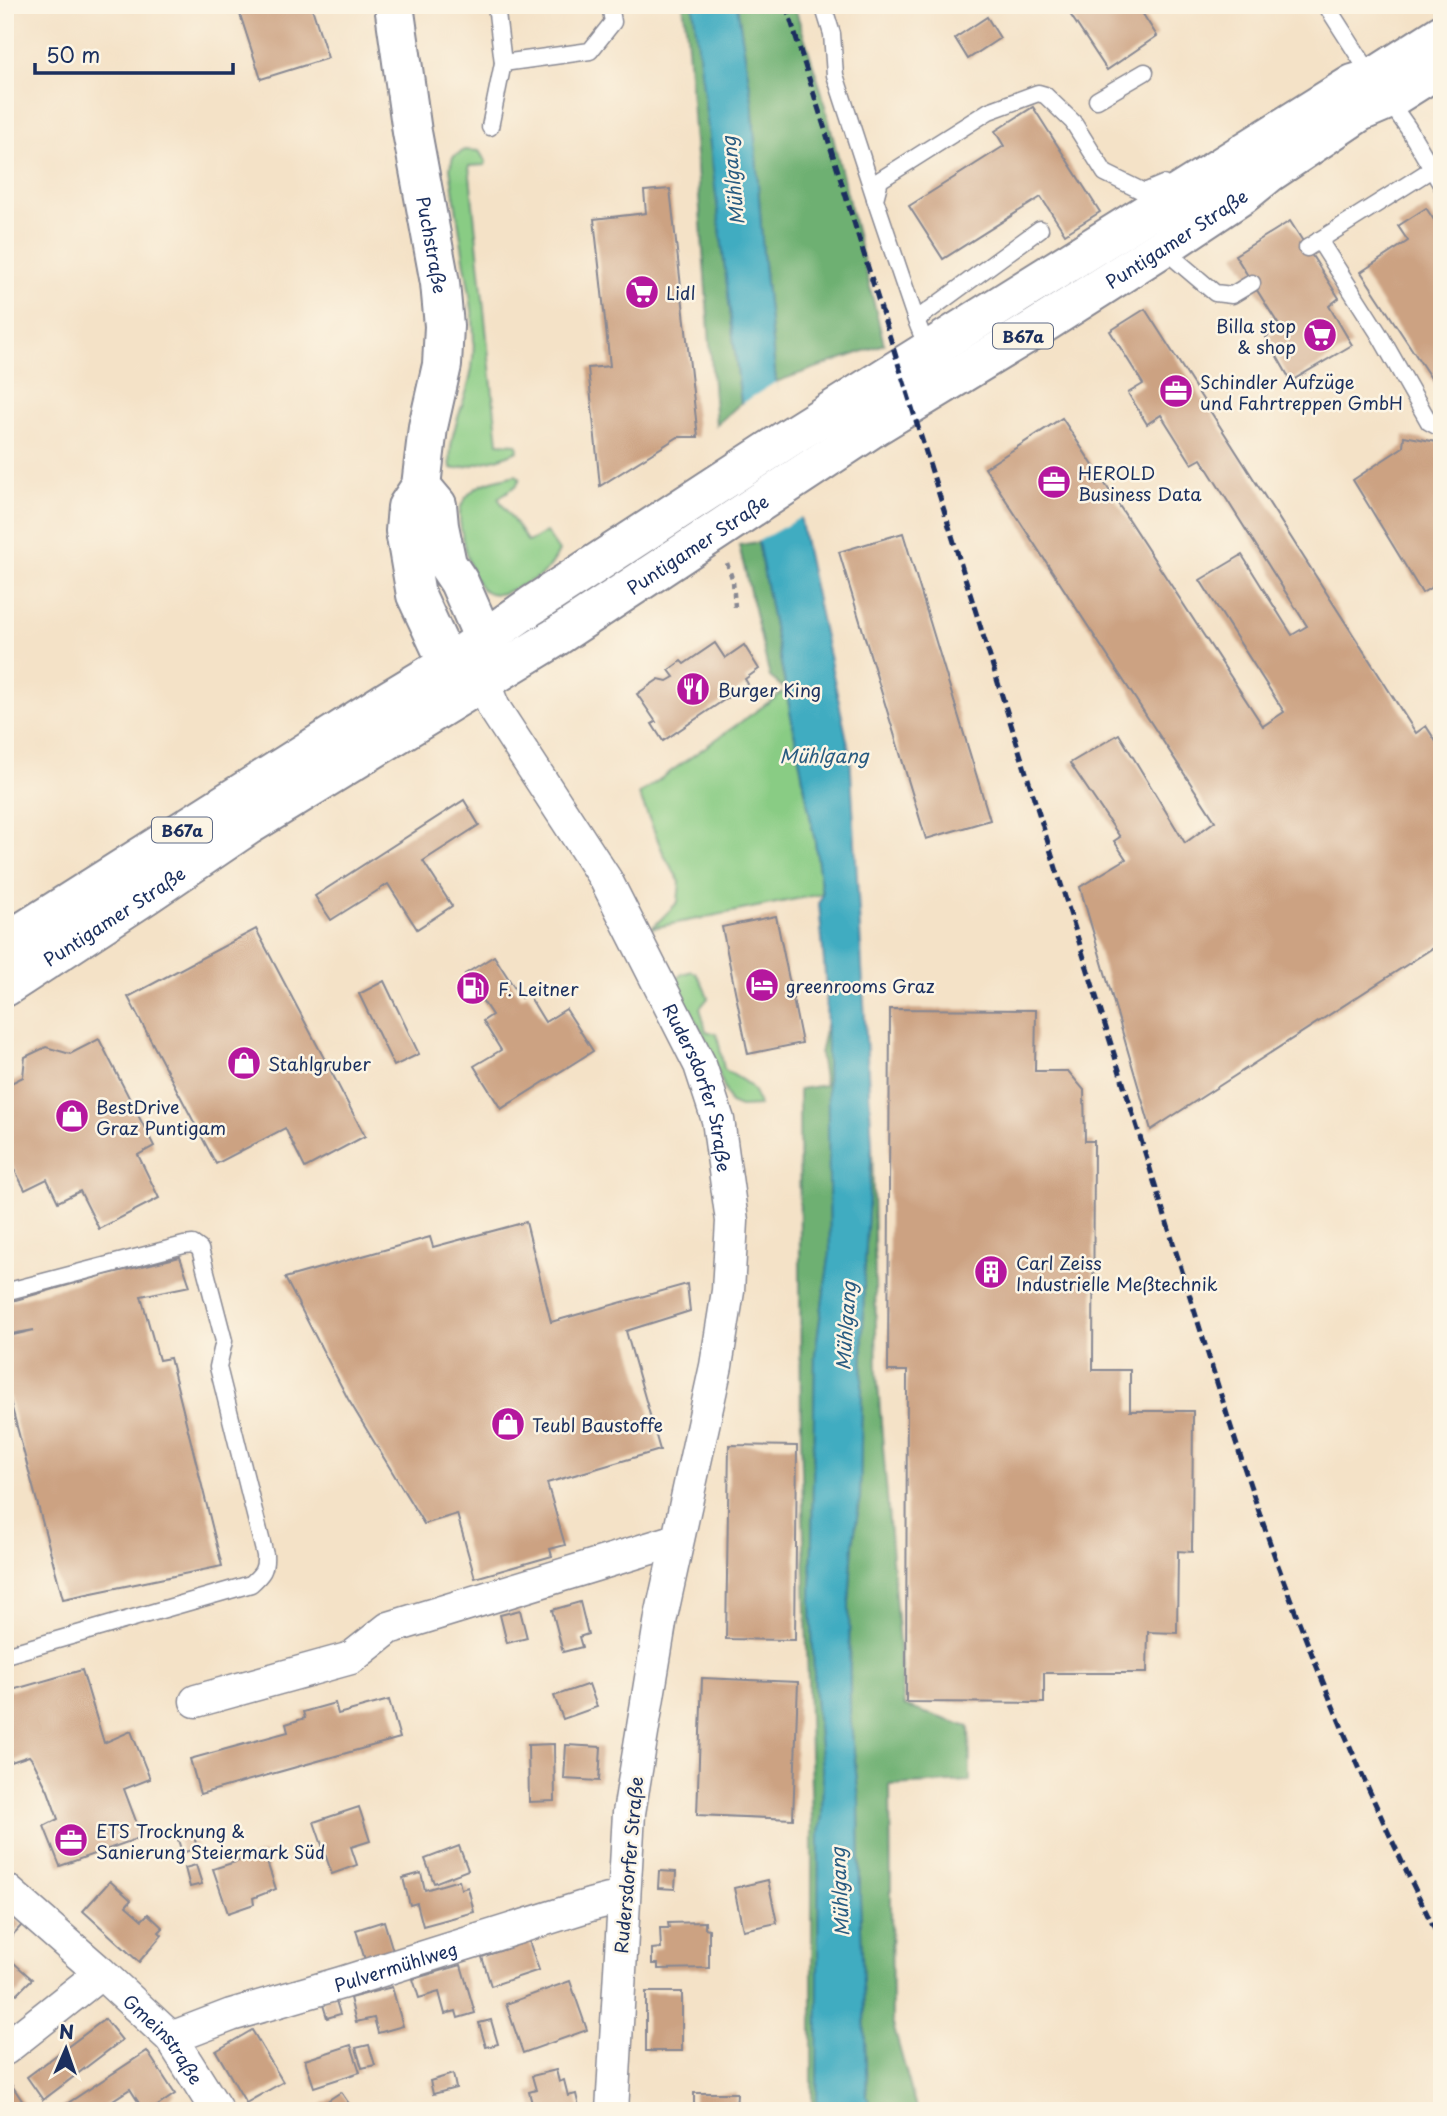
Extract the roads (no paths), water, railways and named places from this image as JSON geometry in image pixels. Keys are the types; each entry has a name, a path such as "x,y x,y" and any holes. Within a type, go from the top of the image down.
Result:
{"main road":[{"name":"Puchstraße","path":"394,5 412,132 440,283 444,326 442,365 428,427 421,486 407,508 405,531 416,596 448,664"},
{"name":"Puntigamer Straße","path":"5,943 448,664 726,480 793,435 922,335 1242,195 1269,173 1360,112 1380,89 1442,33"},
{"name":"Puntigamer Straße","path":"5,987 249,824 553,639 877,425 1038,327 1256,146 1353,84 1380,89 1442,66"},
{"path":"421,486 437,505 447,564 459,582 484,639 483,682 448,664"}],"street":[{"name":"Rudersdorfer Straße","path":"483,682 494,708 606,880 700,1065 718,1120 732,1221 728,1291 716,1366 661,1617 629,1812 612,2111"},
{"path":"196,1701 351,1658 389,1628 677,1540"},
{"name":"Gmeinstraße","path":"5,1889 172,2038 217,2111"},
{"name":"Pulvermühlweg","path":"172,2038 231,2015 590,1905 623,1900"},
{"path":"5,2049 101,1973"}],"lane":[{"path":"490,127 503,63 496,5"},
{"path":"503,63 590,51 613,22 610,5"},
{"path":"823,5 832,34 835,75 922,335 1040,229"},
{"path":"1326,5 1408,128 1442,186"},
{"path":"1097,100 1145,72"},
{"name":"Puntigamer Straße","path":"875,200 880,180 989,111 1038,93 1045,95 1073,122 1105,173 1215,293 1232,295 1252,283"},
{"path":"1432,169 1313,244 1379,334 1429,422 1442,429"},
{"path":"5,1292 184,1245 193,1244 200,1249 223,1340 218,1367 266,1566 251,1584 5,1655"}],"water":[{"name":"Mühlgang","path":"693,5 737,5 752,100 776,382 806,549 850,754 872,1144 864,1279 860,1498 853,1544 849,1603 850,1714 859,1800 867,2097 873,2111 818,2111 817,2108 819,1832 823,1778 815,1697 811,1605 815,1353 830,1252 826,986 819,903 822,894 815,842 758,542"}],"railway":[{"path":"786,5 1256,1502 1302,1630 1346,1736 1392,1841 1442,1944"}],"place":[{"name":"Lidl","path":"642,292"},
{"name":"Billa stop & shop","path":"1320,335"},
{"name":"Schindler Aufzüge und Fahrtreppen GmbH","path":"1176,391"},
{"name":"HEROLD Business Data","path":"1054,482"},
{"name":"Burger King","path":"693,689"},
{"name":"greenrooms Graz","path":"762,985"},
{"name":"F. Leitner","path":"473,988"},
{"name":"Stahlgruber","path":"244,1063"},
{"name":"BestDrive Graz Puntigam","path":"72,1116"},
{"name":"Carl Zeiss Industrielle Meßtechnik","path":"991,1272"},
{"name":"Teubl Baustoffe","path":"508,1424"},
{"name":"ETS Trocknung & Sanierung Steiermark Süd","path":"71,1840"}]}
